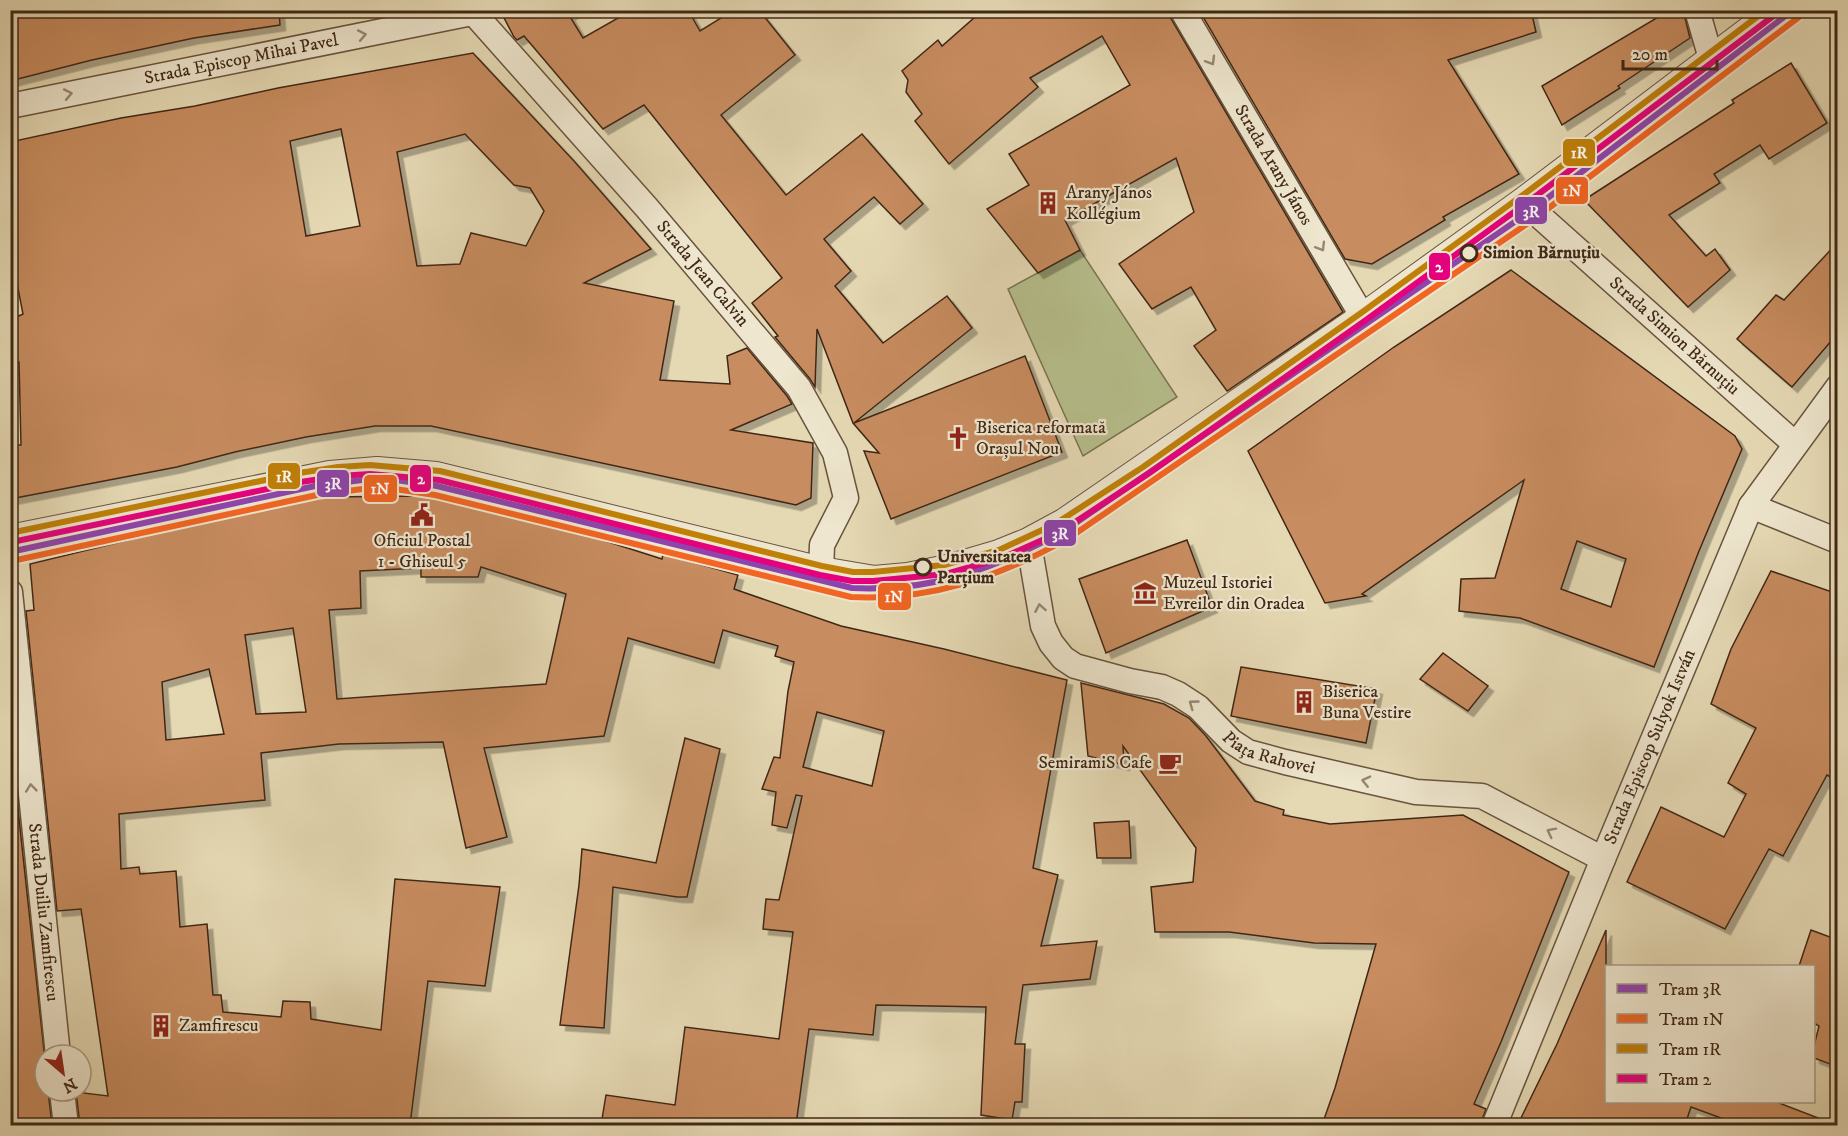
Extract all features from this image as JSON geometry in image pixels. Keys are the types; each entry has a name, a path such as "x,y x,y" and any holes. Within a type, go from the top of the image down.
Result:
{"street":[{"name":"Strada Arany János","path":"1182,10 1364,319"},
{"path":"1697,10 1712,62"},
{"path":"10,541 330,477 377,473 436,478 821,573 874,582 908,579 948,571 999,556 1029,544 1066,524 1364,319 1525,203 1780,10"},
{"name":"Strada Episcop Mihai Pavel","path":"10,106 472,12"},
{"name":"Strada Jean Calvin","path":"472,12 647,208 799,388 834,453 846,498 822,545 821,573"},
{"name":"Strada Simion Bărnuțiu","path":"1525,203 1795,444"},
{"name":"Strada Episcop Sulyok István","path":"1494,1125 1602,858 1751,506 1838,387"},
{"path":"1751,506 1838,541"},
{"name":"Piața Rahovei","path":"1029,544 1043,626 1051,643 1063,658 1075,666 1162,687 1178,694 1198,707 1231,741 1248,752 1416,792 1482,796 1602,858"},
{"name":"Strada Duiliu Zamfirescu","path":"10,592 57,1043"},
{"path":"63,1103 66,1125"}],"green space":[{"path":"1080,250 1177,397 1083,456 1008,289"}],"building":[{"path":"25,10 279,10 280,25 194,38 10,81 10,15"},
{"path":"500,10 577,10 569,15 583,38 632,10 688,10 700,31 734,10 759,10 795,55 721,115 786,195 862,134 923,204 900,224 874,197 824,239 851,271 835,286 883,343 947,296 972,328 854,423 1025,356 1062,452 891,519 864,451 879,453 853,423 817,329 815,387 775,337 778,336 752,303 782,278 644,105 603,129 524,36 517,40 514,37"},
{"path":"983,10 1168,10 1343,312 1227,391 1194,346 1216,330 1191,287 1152,309 1119,264 1194,212 1176,158 1065,220 1080,250 1038,273 987,209 1029,185 1009,154 1130,85 1102,36 1030,78 1038,87 949,164 915,121 922,114 906,92 908,80 902,71 938,40 942,46"},
{"path":"1199,10 1531,10 1536,32 1448,60 1519,174 1443,217 1445,220 1372,264 1345,259"},
{"path":"1670,10 1683,10 1690,38 1618,86 1620,88 1562,125 1542,86"},
{"path":"473,53 574,161 651,249 584,283 674,301 660,380 730,384 727,356 747,348 792,404 731,430 813,443 811,498 796,505 431,426 375,426 306,437 177,467 10,499 10,445 21,445 19,362 10,363 10,320 23,314 10,247 10,142 278,88","holes":["341,129 360,226 306,236 290,141","465,134 514,185 530,188 544,211 526,246 471,233 460,264 417,266 397,152"]},
{"path":"1791,63 1827,123 1769,159 1760,145 1714,174 1720,183 1669,215 1706,256 1715,249 1730,270 1688,307 1584,200 1734,103 1732,100"},
{"path":"1838,242 1838,333 1792,387 1737,339 1776,295 1784,300"},
{"path":"1511,270 1735,436 1742,449 1654,667 1520,618 1459,611 1461,579 1495,578 1524,480 1362,594 1366,596 1325,603 1248,451 1394,347","holes":["1577,541 1626,559 1611,607 1561,589"]},
{"path":"433,496 574,531 662,559 663,554 738,575 734,589 841,626 1067,680 1033,868 1058,875 1041,946 1097,941 1090,979 1023,985 1015,1044 1025,1044 1022,1102 1015,1102 1012,1120 981,1115 986,1007 876,1005 873,1035 809,1029 796,1125 601,1125 606,1095 675,1105 685,1027 779,1039 793,932 763,929 766,899 779,900 802,796 796,795 787,828 772,825 776,792 762,789 774,757 780,758 794,662 775,656 778,646 723,630 714,663 628,638 604,736 484,748 507,837 466,848 443,742 339,744 261,753 265,800 119,814 121,869 139,867 140,874 176,871 180,927 207,924 213,995 221,995 223,1012 281,1017 283,1001 310,1002 311,1019 381,1030 395,879 500,887 485,986 428,981 410,1125 180,1125 118,1119 118,1125 80,1125 77,1103 93,1103 93,1094 108,1096 81,909 57,911 26,611 34,610 30,564 231,515 323,497","holes":["481,567 566,594 546,684 337,699 329,610 361,608 360,571 421,568 421,577 478,577","293,628 306,712 256,714 245,635","209,669 224,734 166,740 162,682","817,712 884,731 872,786 803,767"]},
{"name":"Muzeul Istoriei Evreilor din Oradea","path":"1187,540 1212,607 1106,653 1079,579"},
{"path":"1771,571 1838,594 1838,781 1827,775 1783,856 1769,849 1725,929 1627,882 1661,807 1724,837 1746,794 1728,783 1756,728 1711,704 1731,649"},
{"path":"1443,653 1488,686 1468,711 1420,679"},
{"name":"Biserica Buna Vestire","path":"1241,667 1377,689 1366,743 1231,716"},
{"path":"1081,683 1164,704 1189,718 1206,736 1255,801 1284,810 1283,815 1330,824 1463,815 1569,872 1474,1104 1486,1109 1480,1125 1322,1125 1335,1088 1376,944 1314,943 1229,932 1155,932 1151,887 1193,882 1196,848 1123,746 1124,765 1088,756"},
{"path":"10,735 43,1043 33,1043 33,1103 49,1103 52,1125 10,1125"},
{"path":"685,738 720,749 687,897 613,887 604,1028 560,1025 582,849 656,863"},
{"path":"1129,821 1131,858 1097,858 1094,823"},
{"path":"1606,930 1605,1103 1779,1103 1831,1123 1830,1125 1740,1125 1691,1107 1685,1125 1510,1125 1512,1119 1519,1122 1557,1044"},
{"path":"1811,930 1838,940 1838,1067 1815,1058 1815,1042 1819,1026 1815,1024 1815,965 1799,965"}],"tram line":[{"name":"1R","path":"10,533 299,473 370,465 440,471 853,572 944,565 999,550 1055,524 1143,467 1531,189 1766,10"},
{"name":"3R","path":"10,552 315,486 370,479 437,486 852,588 910,586 962,575 987,567 1064,531 1532,210 1793,10"},
{"name":"2","path":"12,542 301,482 370,474 439,480 852,581 946,574 1002,558 1060,532 1148,474 1536,196 1772,17"},
{"name":"1N","path":"12,561 317,495 370,488 435,495 851,597 909,595 964,584 1017,564 1069,538 1537,217 1799,17"}],"place":[{"name":"Arany János Kollégium","path":"1048,203"},
{"name":"Simion Bărnuțiu","path":"1469,253"},
{"name":"Biserica reformată Orașul Nou","path":"958,438"},
{"name":"Oficiul Postal 1 - Ghiseul 5","path":"422,515"},
{"name":"Universitatea Parțium","path":"923,567"},
{"name":"Muzeul Istoriei Evreilor din Oradea","path":"1145,593"},
{"name":"Biserica Buna Vestire","path":"1304,702"},
{"name":"SemiramiS Cafe","path":"1170,763"},
{"name":"Zamfirescu","path":"161,1026"}]}
